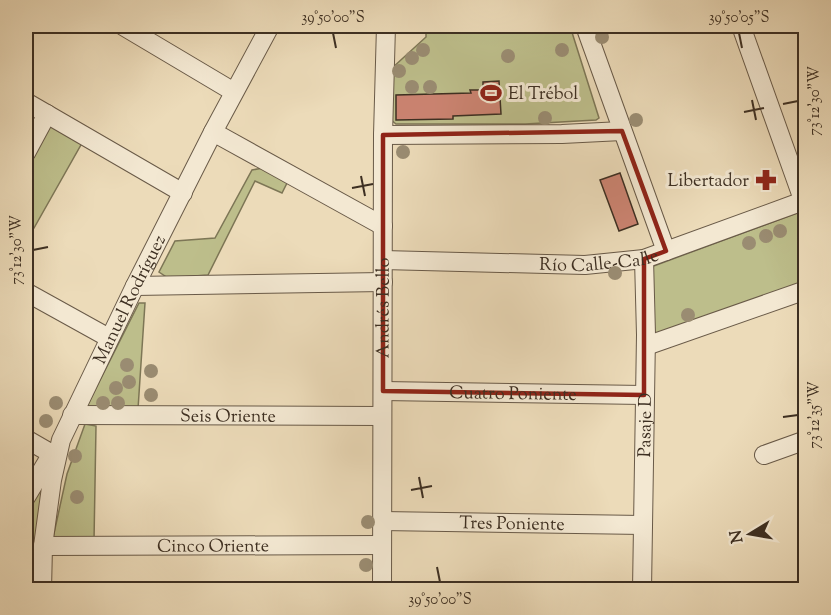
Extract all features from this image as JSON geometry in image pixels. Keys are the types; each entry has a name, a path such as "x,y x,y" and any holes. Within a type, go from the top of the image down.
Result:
{"street":[{"path":"123,26 234,92"},
{"name":"Manuel Rodríguez","path":"42,590 43,546 57,447 135,286 270,26"},
{"name":"Andrés Bello","path":"382,590 383,135 386,26"},
{"path":"585,26 666,251"},
{"path":"741,26 805,203"},
{"path":"26,102 183,193"},
{"path":"26,153 47,114"},
{"path":"383,135 562,134 622,131"},
{"path":"213,132 383,226"},
{"name":"Río Calle-Calle","path":"383,260 585,265 645,259 805,203"},
{"name":"Pasaje D","path":"642,590 645,259"},
{"path":"135,286 383,282"},
{"path":"646,346 806,290"},
{"path":"26,292 109,338"},
{"name":"Cuatro Poniente","path":"382,391 644,395"},
{"name":"Seis Oriente","path":"72,415 382,416"},
{"path":"26,439 57,447 26,496"},
{"path":"764,454 806,440"},
{"name":"Tres Poniente","path":"382,521 643,525"},
{"name":"Cinco Oriente","path":"43,546 382,545"}],"highlighted area":[{"path":"622,131 666,251 644,259 644,395 383,391 383,135"}],"green space":[{"name":"El Trébol","path":"426,26 570,26 599,118 525,124 396,124 390,119 391,69 426,37"},
{"path":"52,126 82,143 34,228 26,223 26,165 46,128"},
{"path":"263,168 288,181 282,193 255,181 208,275 168,278 159,272 175,241 215,238 252,170"},
{"path":"802,211 806,222 805,283 651,336 651,267"},
{"path":"139,303 145,303 138,409 86,408"},
{"path":"85,424 96,426 94,541 53,538 67,474"},
{"path":"45,477 33,589 26,590 26,510"}],"building":[{"path":"499,81 501,114 453,116 453,119 396,120 396,95 471,93 470,90 483,90 483,82"},
{"path":"620,173 638,224 619,231 600,180"}],"place":[{"name":"El Trébol","path":"491,93"},
{"name":"Libertador","path":"766,180"}]}
